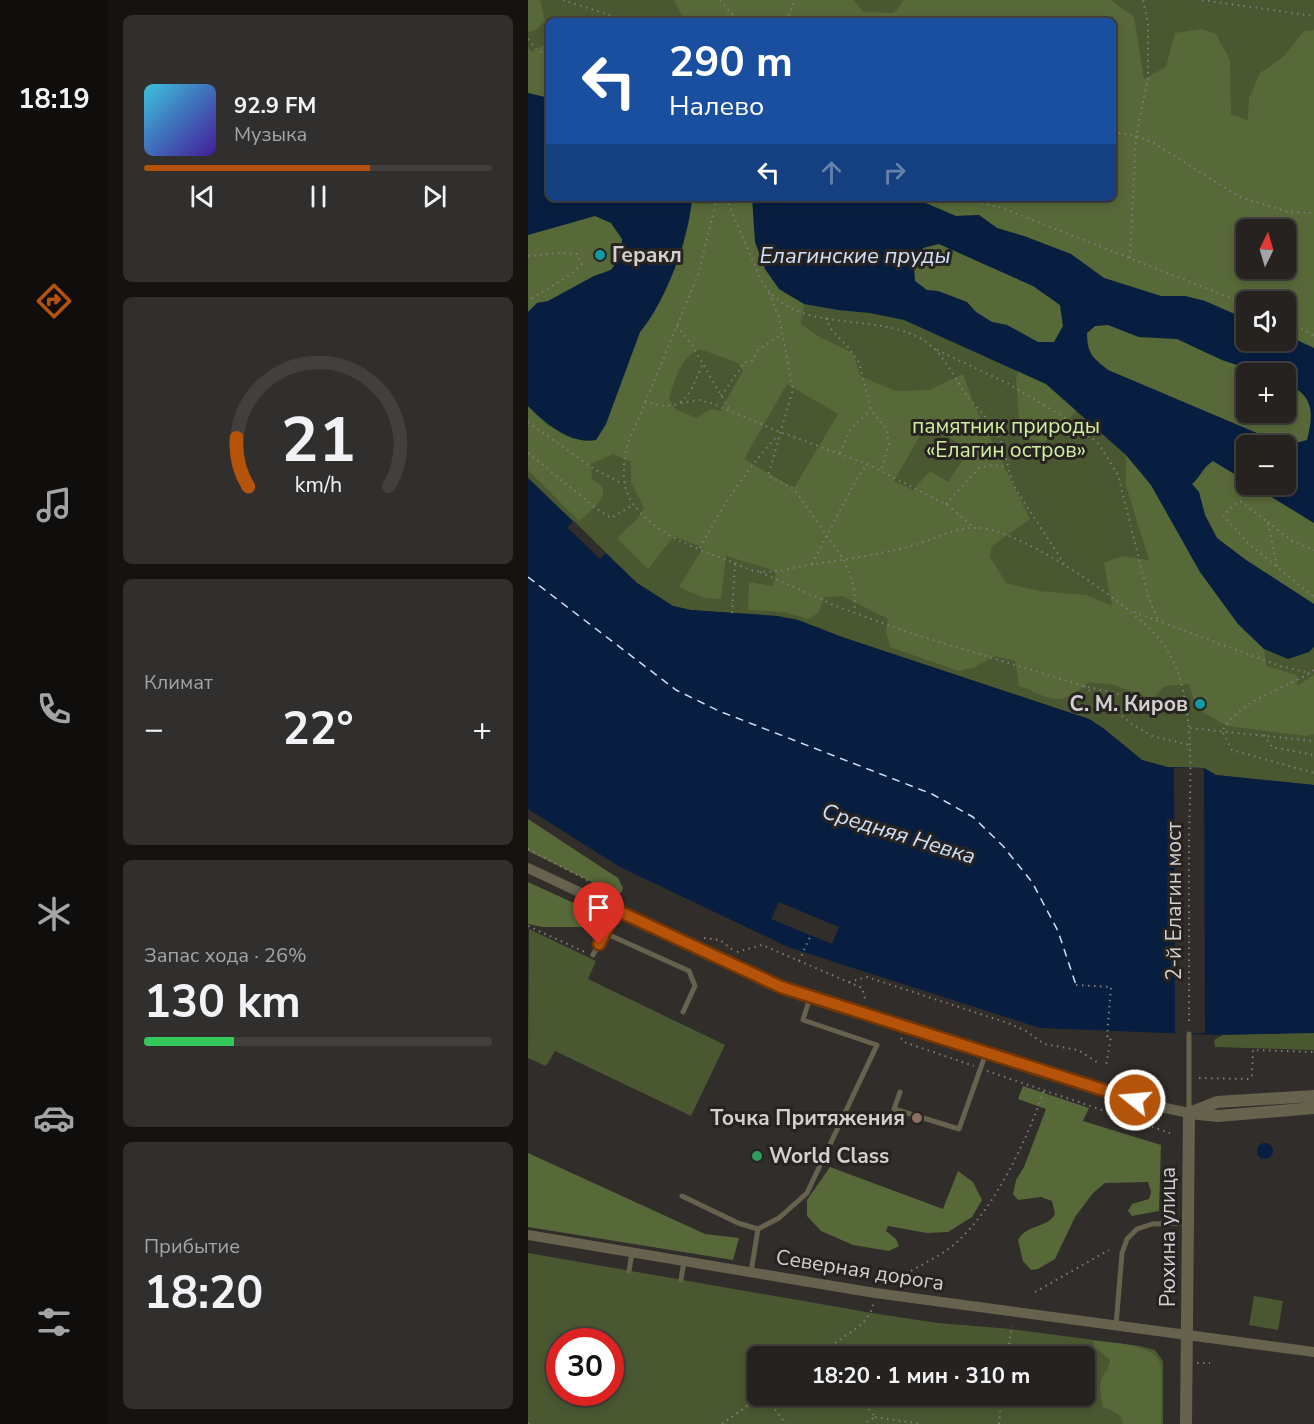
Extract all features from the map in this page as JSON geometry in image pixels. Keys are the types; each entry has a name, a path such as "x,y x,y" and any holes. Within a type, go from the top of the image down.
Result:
{"street":[{"path":"528,868 771,983 1171,1111 1218,1116 1314,1108"},
{"path":"1189,1113 1217,1102 1314,1096"},
{"name":"Рюхина улица","path":"1186,1424 1189,1113"},
{"name":"Северная дорога","path":"528,1235 875,1293 1314,1352"}],"lane":[{"path":"593,956 616,910"},
{"path":"604,933 689,971 695,986 683,1012"},
{"path":"682,1196 738,1223 758,1229 779,1218 807,1193 877,1045 803,1020 810,997"},
{"name":"Рюхина улица","path":"1189,1113 1190,1034"},
{"path":"900,1092 894,1109 959,1129 986,1053"},
{"path":"1116,1326 1122,1253 1126,1239 1137,1229 1152,1224 1188,1223"},
{"path":"751,1272 758,1229"},
{"path":"629,1271 632,1252"},
{"path":"681,1280 684,1261"}],"path":[{"path":"563,0 619,18"},
{"path":"720,0 735,18"},
{"path":"787,18 795,0"},
{"path":"1130,258 1136,136 1148,78 1148,23 1143,0"},
{"path":"1202,0 1314,16"},
{"path":"528,39 537,50 546,54"},
{"path":"1116,133 1152,142 1240,197 1288,212 1314,213"},
{"path":"716,201 698,275 627,446 623,463 623,484 633,505 642,516 674,539 907,632 1084,686 1149,701 1188,714"},
{"path":"727,201 778,317 793,389 768,476 794,489 843,560 854,586 855,612"},
{"path":"974,201 1005,209 1236,300"},
{"path":"528,256 577,254 582,264 569,277 528,301"},
{"path":"768,292 790,307 826,318 900,330 927,342 935,349 966,395 998,433 1007,467 1017,490 1065,566"},
{"path":"826,318 830,328 859,363 871,410 888,430 889,444 881,471"},
{"path":"676,326 692,345 729,409"},
{"path":"1296,326 1314,336"},
{"path":"721,396 745,362 752,361 757,356 758,350 781,335"},
{"path":"935,349 1007,383 1064,417 1099,444 1118,476 1149,599 1158,620"},
{"path":"681,403 688,396 702,364"},
{"path":"645,402 658,406 699,400 729,409 780,432 867,464 946,504 973,527"},
{"path":"840,453 851,428 871,410"},
{"path":"528,422 594,469 623,484"},
{"path":"700,549 716,518 750,466 780,432"},
{"path":"528,453 611,518 633,505"},
{"path":"812,565 856,480 867,464"},
{"path":"946,504 979,468 993,465 1007,467"},
{"path":"1314,550 1292,541 1240,501 1223,515 1249,544 1314,597"},
{"path":"1268,522 1277,566"},
{"path":"757,571 778,571 881,554 973,527 984,528 1006,535 1065,566 1131,610 1280,666 1310,673"},
{"path":"732,613 735,563"},
{"name":"2-й Елагин мост","path":"1131,610 1157,634 1167,649 1180,680 1190,728 1190,1034"},
{"path":"1222,730 1230,718 1243,706 1314,670"},
{"path":"1084,686 1132,724 1152,736 1189,746"},
{"path":"1190,728 1314,740"},
{"path":"1222,730 1232,750 1314,773"},
{"path":"1264,735 1272,747 1314,755"},
{"path":"528,926 593,956"},
{"path":"799,961 811,935"},
{"path":"728,955 762,945 862,988"},
{"path":"849,982 867,977 1008,1023 1026,1031 1044,1044 1078,1050 1100,1064"},
{"path":"1076,985 1111,987 1107,1036 1112,1037 1106,1066"},
{"path":"1199,1078 1249,1079 1252,1075 1252,1050 1314,1052"},
{"path":"906,1274 956,1243 988,1205 1020,1150 1044,1090"},
{"path":"1035,1292 1109,1250"},
{"path":"836,1343 866,1321 872,1313"},
{"path":"1008,1346 1012,1326"},
{"path":"722,1424 747,1406"},
{"path":"772,1406 786,1424"},
{"path":"866,1406 875,1417"},
{"path":"999,1424 1001,1406"},
{"path":"864,1424 875,1417 922,1424"}],"green space":[{"name":"памятник природы «Елагин остров»","path":"528,0 1314,0 1314,785 1216,775 1204,768 1167,767 1142,760 1089,719 842,637 798,620 777,616 691,610 673,606 637,583 528,478"},
{"path":"528,0 540,0 545,21 536,30 528,32"},
{"path":"674,0 854,0 863,12 894,13 904,0 1111,0 1134,17 1144,79 1166,67 1175,33 1202,29 1216,34 1230,60 1231,114 1248,120 1249,98 1260,73 1283,57 1304,31 1314,30 1314,348 1296,340 1296,291 1236,291 1236,315 1205,301 1185,296 1161,296 1104,278 1071,254 997,228 979,215 956,216 921,201 1116,201 1116,18 683,18"},
{"path":"546,44 546,97 528,93 528,48 532,52"},
{"path":"753,201 779,289 804,304 801,324 821,338 853,353 860,376 896,391 929,390 963,374 975,407 1030,519 992,546 990,557 1006,583 1039,591 1086,595 1112,606 1104,563 1122,556 1149,560 1126,486 1126,455 1151,485 1200,572 1238,624 1264,649 1266,666 1297,675 1297,686 1314,675 1314,734 1306,736 1227,726 1196,708 1189,684 1164,686 1153,699 1114,685 1089,682 1070,696 1062,699 1048,698 1019,686 1015,661 995,656 975,667 959,671 890,647 886,631 888,619 843,596 825,597 818,613 808,619 784,612 748,610 749,582 773,586 776,574 770,569 726,556 721,599 704,598 679,587 703,548 674,536 648,569 617,538 637,519 644,508 631,482 631,462 613,454 591,464 592,479 601,486 603,494 595,507 579,521 528,470 528,406 548,426 596,440 606,424 640,332 649,320 683,247 691,203","holes":["700,349 738,363 743,371 720,411 711,409 696,418 675,409 669,398 683,363 693,353","787,384 838,414 794,488 744,459","936,428 969,451 948,482 930,471 913,490 894,481 921,434"]},
{"path":"595,216 611,223 622,239 622,254 611,270 594,276 548,301 537,303 528,312 528,235"},
{"path":"939,244 1033,286 1060,305 1063,326 1054,342 1038,342 1007,325 992,322 976,312 967,302 938,291 927,290 914,281 914,265 923,248"},
{"path":"1108,325 1139,337 1177,339 1236,365 1236,423 1296,423 1296,389 1307,399 1310,406 1311,421 1307,440 1296,443 1296,435 1262,435 1108,370 1092,355 1088,346 1087,333 1095,326"},
{"path":"1018,371 1046,384 1077,410 1060,431 1043,443 1020,435 1016,380"},
{"path":"1213,461 1236,475 1236,495 1268,495 1314,523 1314,604 1246,560 1217,538 1205,515 1199,492 1192,484"},
{"path":"528,819 618,878 623,888 621,893 614,893 528,851"},
{"path":"528,882 600,915 591,927 542,927 528,924"},
{"path":"529,929 596,961 588,979 725,1045 691,1116 555,1051 546,1066 528,1058"},
{"path":"1314,1033 1314,1050 1215,1047 1214,1040 1223,1035"},
{"path":"1023,1086 1089,1108 1083,1121 1161,1145 1159,1211 1132,1216 1128,1211 1132,1204 1149,1199 1151,1192 1148,1182 1105,1183 1093,1193 1075,1217 1055,1259 1038,1269 1031,1270 1023,1261 1018,1240 1027,1231 1052,1219 1055,1214 1052,1201 1041,1197 1018,1200 1013,1194 1016,1180 1024,1167 1046,1109 1018,1099"},
{"path":"528,1153 705,1234 739,1238 733,1260 528,1227"},
{"path":"830,1167 943,1209 958,1171 973,1182 982,1200 972,1217 948,1232 927,1233 888,1226 886,1231 896,1239 899,1246 889,1251 853,1245 821,1231 807,1216 807,1200"},
{"path":"528,1253 872,1313 938,1323 1011,1329 1155,1350 1163,1361 1163,1424 528,1424"},
{"path":"1254,1296 1283,1301 1278,1330 1249,1325"},
{"path":"1093,1341 1131,1345 1156,1356 1160,1363 1161,1375 1161,1424 1123,1424 1118,1415 1103,1407 1100,1385 1110,1360 1094,1346"}],"water":[{"path":"528,93 546,97 546,201 692,201 686,232 675,269 659,304 640,332 606,424 596,440 586,441 568,436 550,426 528,406 528,312 537,303 548,301 594,276 611,270 622,254 622,239 611,223 595,216 528,235"},
{"name":"Елагинские пруды","path":"752,201 921,201 956,216 979,215 997,228 1071,254 1104,278 1161,296 1185,296 1205,301 1236,315 1236,351 1296,351 1296,340 1314,348 1314,523 1268,495 1296,495 1296,443 1307,440 1311,413 1307,399 1296,389 1296,363 1236,365 1177,339 1139,337 1108,325 1095,326 1087,333 1088,346 1092,355 1108,370 1262,435 1236,435 1236,475 1213,461 1192,484 1199,492 1205,515 1217,538 1246,560 1314,604 1314,647 1309,652 1288,659 1264,649 1238,624 1200,572 1151,485 1126,455 1046,384 904,320 804,304 779,289 765,269 755,242","holes":["939,244 1033,286 1060,305 1063,326 1054,342 1038,342 1007,325 992,322 976,312 967,302 938,291 927,290 915,281 914,265 923,248"]},
{"name":"Средняя Невка","path":"528,478 637,583 673,606 691,610 777,616 798,620 842,637 1089,719 1142,760 1167,767 1204,768 1216,775 1314,785 1314,1033 1216,1035 1040,1028 788,947 620,867 528,809","holes":["779,902 839,927 832,944 771,919"]},
{"path":"1262,1143 1268,1143 1273,1151 1271,1157 1262,1159 1257,1154 1257,1148"}],"pier":[{"path":"574,521 606,553 600,559 567,527"},
{"path":"1174,768 1204,768 1205,1033 1175,1034"}],"ferry route":[{"path":"528,577 676,690 719,711 932,794 973,817 1003,846 1032,882 1058,931 1076,985"}],"place":[{"name":"Геракл","path":"600,255"},
{"name":"С. М. Киров","path":"1200,704"},
{"name":"Точка Притяжения","path":"917,1118"},
{"name":"World Class","path":"757,1156"}],"route":[{"path":"599,944 616,910 781,987 1135,1100"}]}
